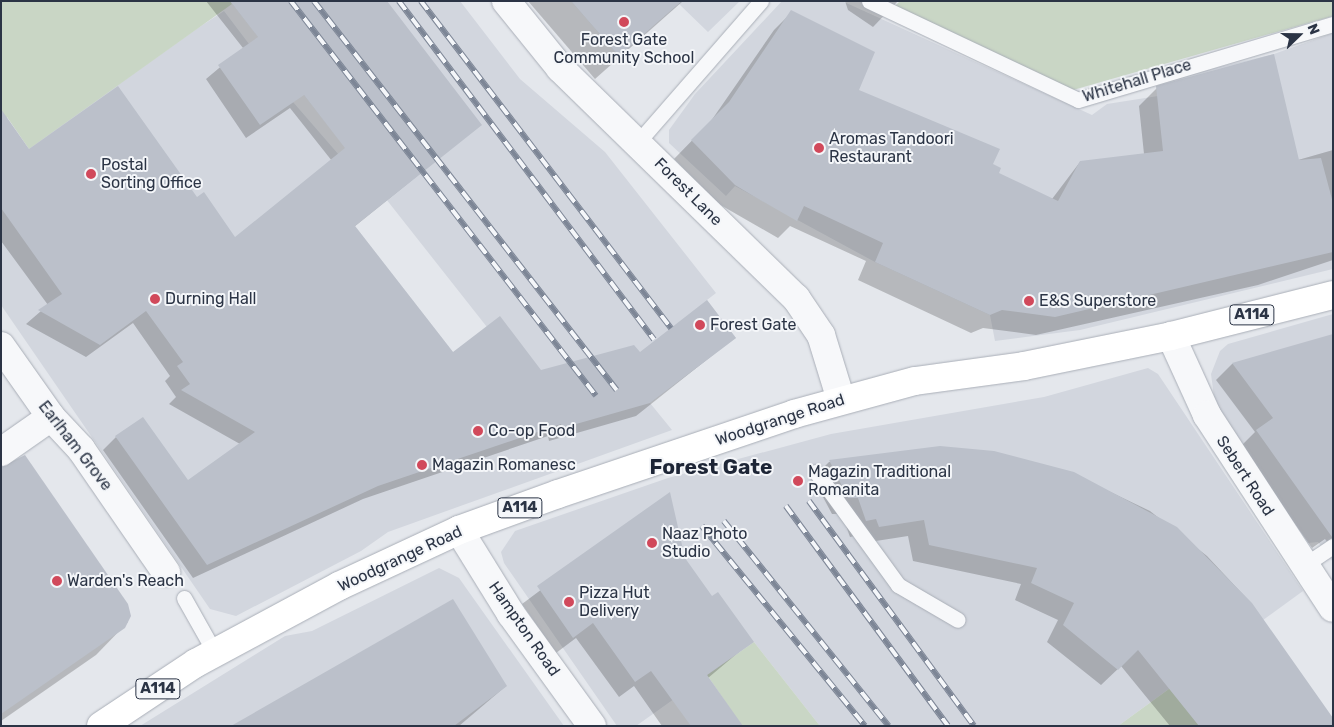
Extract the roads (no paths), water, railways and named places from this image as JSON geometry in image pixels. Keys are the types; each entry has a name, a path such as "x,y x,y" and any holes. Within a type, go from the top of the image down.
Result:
{"main road":[{"name":"Woodgrange Road","path":"101,726 215,653 459,530 841,400 915,381 1024,366 1171,336 1333,295"}],"street":[{"name":"Forest Lane","path":"506,1 560,68 796,298 821,335 841,400"},
{"name":"Sebert Road","path":"1171,336 1207,415 1303,566 1333,608"},
{"name":"Earlham Grove","path":"1,346 51,417 81,449 166,572"},
{"path":"1,452 51,417"},
{"name":"Hampton Road","path":"459,530 511,614 592,726"}],"lane":[{"path":"638,142 761,1"},
{"name":"Whitehall Place","path":"868,1 1078,100 1333,24"},
{"path":"816,472 898,585 958,620"},
{"path":"1303,566 1333,546"},
{"path":"184,598 215,653"}],"railway":[{"path":"291,1 596,396"},
{"path":"314,1 617,390"},
{"path":"399,1 654,340"},
{"path":"421,1 671,328"},
{"path":"809,501 974,726"},
{"path":"786,506 948,726"},
{"path":"724,521 889,726"},
{"path":"702,526 865,726"}],"place":[{"name":"Forest Gate Community School","path":"624,22"},
{"name":"Aromas Tandoori Restaurant","path":"819,148"},
{"name":"Postal Sorting Office","path":"91,174"},
{"name":"Durning Hall","path":"155,299"},
{"name":"E&S Superstore","path":"1029,301"},
{"name":"Forest Gate","path":"700,325"},
{"name":"Co-op Food","path":"478,431"},
{"name":"Magazin Romanesc","path":"422,465"},
{"name":"Magazin Traditional Romanita","path":"798,481"},
{"name":"Naaz Photo Studio","path":"652,543"},
{"name":"Warden's Reach","path":"57,581"},
{"name":"Pizza Hut Delivery","path":"569,602"}],"district":[{"name":"Forest Gate","path":"711,467"}]}
